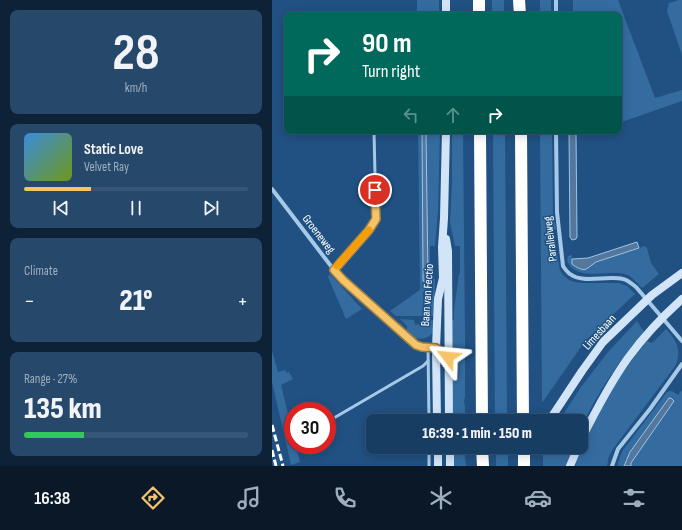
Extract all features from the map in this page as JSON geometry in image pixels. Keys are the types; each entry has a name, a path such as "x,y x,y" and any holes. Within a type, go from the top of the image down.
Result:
{"highway":[{"path":"479,0 479,12"},
{"path":"519,0 520,12"},
{"path":"480,134 482,414"},
{"path":"521,134 523,414"},
{"path":"482,454 483,466"},
{"path":"524,454 524,466"}],"main road":[{"path":"446,0 446,12"},
{"name":"Baan van Fectio","path":"437,414 432,347 438,299 443,278 442,247 446,134"},
{"name":"Baan van Fectio","path":"444,218 448,251 449,414"},
{"name":"Limesbaan","path":"554,414 603,342 652,295 680,274"},
{"path":"588,427 617,374 645,335 682,299"},
{"path":"438,454 438,466"},
{"path":"450,454 450,466"},
{"path":"520,466 528,454"},
{"path":"570,466 575,454"}],"street":[{"path":"556,0 556,12"},
{"name":"Parallelweg","path":"556,134 557,212 564,266 569,274 576,277 618,278 628,281 636,288 682,342"},
{"name":"Groeneweg","path":"272,189 343,280 416,345 432,347 448,357"},
{"path":"612,466 618,449 650,409 682,364"}],"lane":[{"path":"334,270 369,230 376,219 374,134"},
{"path":"428,414 428,361 432,347"},
{"path":"336,417 424,366 428,361"},
{"path":"429,454 429,466"}],"shaded area":[{"path":"417,0 439,0 439,12 417,12"},
{"path":"492,0 504,0 504,12 492,12"},
{"path":"540,0 551,0 551,12 540,12"},
{"path":"573,0 618,0 655,98 682,90 682,101 622,122 622,12 573,12"},
{"path":"682,0 682,55 667,11 669,3"},
{"path":"418,134 440,134 438,211 435,246 430,246 430,292 423,292 424,316 396,316 390,311 420,290"},
{"path":"422,134 426,134 428,280 425,282 423,281"},
{"path":"452,134 463,134 465,349 463,353 465,361 465,414 453,414 451,320 454,320 454,310 460,274 460,246 455,246 450,223"},
{"path":"493,134 505,134 507,414 495,414"},
{"path":"540,134 552,134 553,214 556,229 551,232 551,254 557,254 560,270 569,280 582,283 619,283 627,286 635,294 585,341 542,403"},
{"path":"569,134 576,134 577,237 576,239 572,240 570,237"},
{"path":"637,242 639,248 596,262 586,269 580,269 572,264 572,259 588,258"},
{"path":"645,246 647,248 651,263 659,274 642,288 628,275 618,273 584,273 576,271 571,267 567,260 568,256 572,255 572,261 584,270 596,262"},
{"path":"330,274 362,309 346,319 328,277"},
{"path":"433,279 435,279 434,316 427,316 426,295 433,295"},
{"path":"400,319 414,320 415,325 422,324 423,321 435,320 434,330 427,337 421,339 414,338 399,324 400,323 407,330 407,326"},
{"path":"637,321 644,332 609,378 588,414 564,414 581,387 608,352"},
{"path":"666,329 673,337 677,345 678,359 676,365 613,449 609,456 607,466 575,466 579,454 588,454 588,433 615,383 647,341 652,343"},
{"path":"272,351 278,372 285,370 287,373 289,372 293,379 281,385 285,402 284,434 272,382"},
{"path":"682,390 682,466 631,466 631,463 642,447 626,459 624,466 617,466 623,450 667,392 672,391 678,395"},
{"path":"669,398 674,401 631,463 631,466 624,466 630,452"},
{"path":"288,454 298,454 300,462 291,465"},
{"path":"453,454 465,454 466,466 453,466"},
{"path":"496,454 508,454 508,466 496,466"},
{"path":"543,454 570,454 566,466 543,466"}],"railway":[{"path":"272,425 283,466"},
{"path":"272,450 276,466"}],"slow traffic":[{"path":"337,266 369,230"}],"route":[{"path":"375,190 376,219 369,230 334,270 343,280 416,345 436,348 448,357"}]}
